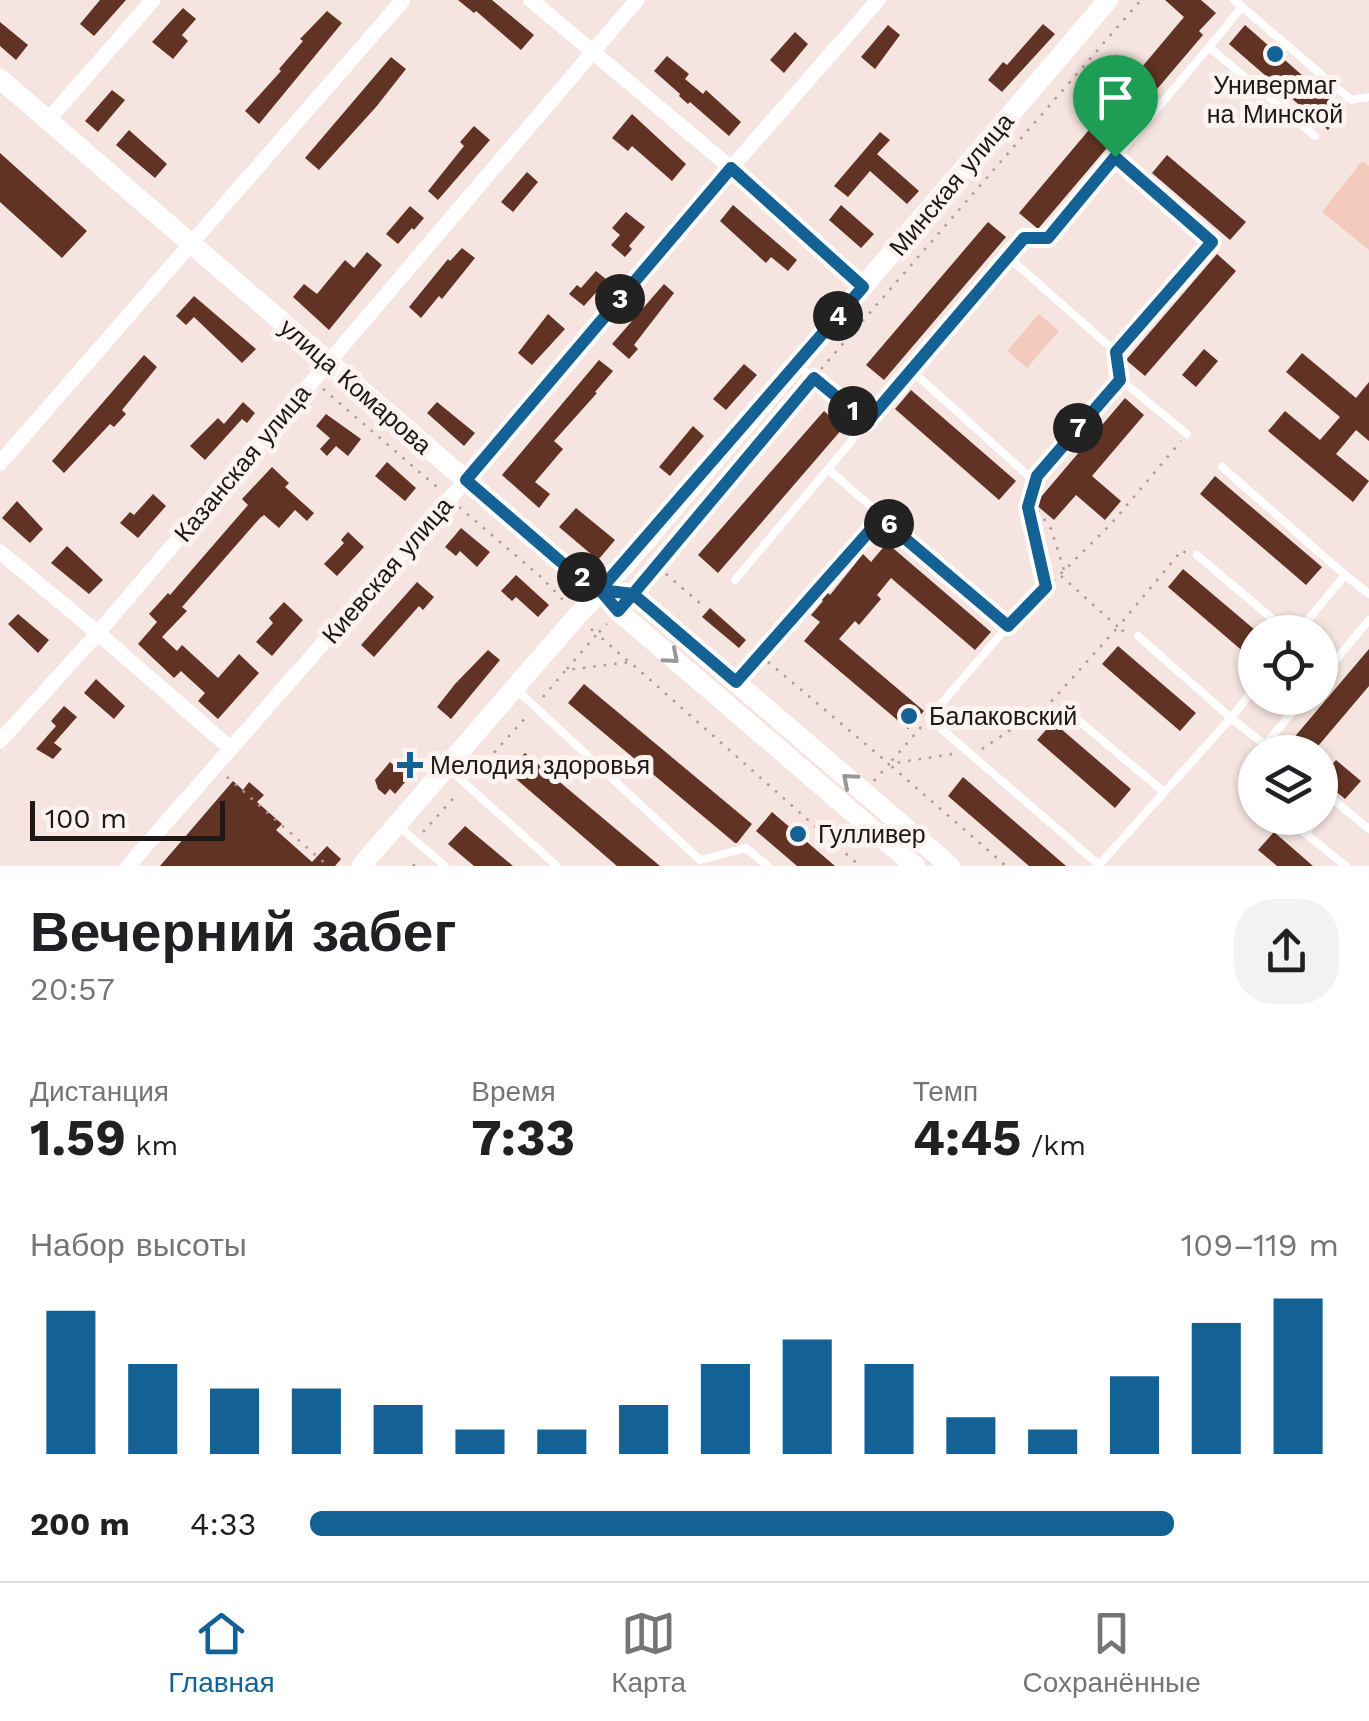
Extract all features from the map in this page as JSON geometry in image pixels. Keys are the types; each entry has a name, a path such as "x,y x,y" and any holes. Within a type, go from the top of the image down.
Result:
{"main road":[{"name":"Минская улица","path":"361,866 1108,0"},
{"name":"улица Комарова","path":"0,79 561,562 600,590 633,594"},
{"path":"600,590 618,611 916,866"},
{"path":"633,594 950,866"}],"street":[{"path":"48,120 154,0"},
{"path":"0,463 404,0"},
{"path":"531,0 731,168 863,287"},
{"name":"Казанская улица","path":"0,741 98,633 637,0"},
{"name":"Киевская улица","path":"128,866 878,0"},
{"path":"0,552 230,748"}],"lane":[{"path":"1234,0 1351,100 1369,97"},
{"path":"1120,380 1033,480 912,371 1024,238 1048,238 1242,7"},
{"path":"1210,47 1315,136"},
{"path":"1115,157 1212,242 1116,352"},
{"path":"1008,257 1116,352 1120,380 1187,434"},
{"path":"734,580 867,422 796,364"},
{"path":"1222,467 1369,594"},
{"path":"828,470 1008,626 929,718 1099,865 1238,709"},
{"path":"736,682 881,518"},
{"path":"1197,555 1268,615"},
{"path":"1312,615 1345,575"},
{"path":"1338,657 1369,620"},
{"path":"1138,636 1252,735"},
{"path":"515,688 700,860 746,848 768,866"},
{"path":"1066,710 1164,792"},
{"path":"1273,735 1290,715"},
{"path":"447,767 557,866"},
{"path":"1338,803 1369,828"},
{"path":"397,824 445,866"},
{"path":"1307,835 1346,866"}],"path":[{"path":"633,594 1141,0"},
{"path":"867,422 912,371"},
{"path":"1008,626 1110,524 1187,434"},
{"path":"1037,476 1028,507 1046,587"},
{"path":"1030,499 1051,528 1065,571"},
{"path":"889,764 970,754 1049,704 1182,550 1192,557 1197,555"},
{"path":"656,566 702,605"},
{"path":"1060,576 1132,639 1138,636"},
{"path":"415,840 618,611"},
{"path":"597,634 860,866"},
{"path":"760,655 1006,866"},
{"path":"566,670 630,662"},
{"path":"872,785 929,718"},
{"path":"215,766 328,866"},
{"path":"828,836 840,823"}],"shaded area":[{"path":"1362,161 1369,166 1369,250 1322,212"},
{"path":"1039,314 1059,331 1027,368 1007,351"}],"building":[{"path":"100,0 126,0 94,36 80,24"},
{"path":"458,0 492,0 534,35 521,50"},
{"path":"1165,0 1201,0 1216,13 1199,31 1203,35 1038,229 1019,213 1184,17"},
{"path":"183,8 196,19 182,35 188,41 173,59 152,42"},
{"path":"327,11 342,23 259,124 245,111 281,71 303,41 300,39"},
{"path":"0,22 28,45 16,60 0,46"},
{"path":"1043,24 1055,34 1002,92 988,80 1003,62 1007,65"},
{"path":"888,25 900,35 875,69 861,57"},
{"path":"1245,25 1344,112 1328,130 1229,44"},
{"path":"795,32 808,44 784,73 770,60"},
{"path":"667,56 689,74 685,79 703,94 706,90 741,122 729,136 654,71"},
{"path":"391,57 406,69 319,170 305,158"},
{"path":"112,90 125,100 98,132 85,121"},
{"path":"632,114 686,164 672,181 632,146 628,151 612,138"},
{"path":"474,126 490,140 438,200 428,191 464,146 460,142"},
{"path":"129,130 167,164 155,178 116,145"},
{"path":"880,132 890,140 877,154 919,191 907,204 870,171 848,197 834,186"},
{"path":"0,153 87,231 62,258 0,202"},
{"path":"1167,155 1246,222 1230,240 1152,173"},
{"path":"527,172 538,182 513,212 501,202"},
{"path":"733,205 797,260 788,271 771,257 766,263 720,221"},
{"path":"841,205 874,234 861,248 829,220"},
{"path":"410,206 424,218 398,244 386,234"},
{"path":"626,212 645,227 625,257 611,245 620,235 612,228"},
{"path":"988,222 1006,237 884,380 866,365"},
{"path":"462,248 475,258 421,318 409,307 448,259"},
{"path":"367,252 382,265 329,330 293,297 304,284 317,294 345,260 354,268"},
{"path":"1217,254 1236,271 1145,376 1126,360"},
{"path":"596,271 607,280 584,306 569,294 577,285 581,288"},
{"path":"664,284 674,293 634,345 638,349 629,359 612,344"},
{"path":"194,296 256,349 242,363 194,317 186,325 176,316"},
{"path":"548,314 565,329 532,365 518,353"},
{"path":"1204,349 1218,361 1196,387 1182,375"},
{"path":"1302,353 1356,398 1369,382 1369,441 1356,430 1336,454 1369,481 1353,502 1268,431 1285,411 1320,440 1340,417 1286,372"},
{"path":"144,355 157,367 122,410 126,414 114,427 110,424 64,473 52,461"},
{"path":"599,360 613,371 554,441 563,449 535,482 550,494 539,508 502,475"},
{"path":"744,364 757,375 726,410 713,399"},
{"path":"911,390 1016,481 999,500 895,409"},
{"path":"1125,398 1144,415 1092,476 1121,501 1105,520 1076,495 1054,520 1035,504"},
{"path":"243,402 255,413 247,423 242,419 205,460 190,446 218,418 224,424"},
{"path":"437,402 475,433 464,446 427,413"},
{"path":"824,411 843,428 718,573 698,555"},
{"path":"326,414 361,439 348,456 336,446 327,456 320,449 330,438 316,426"},
{"path":"693,426 704,436 670,476 659,467"},
{"path":"387,462 416,488 405,501 375,476"},
{"path":"272,467 289,483 285,487 314,513 307,521 295,510 279,528 264,515 260,518 182,607 187,611 162,637 177,651 182,645 218,678 239,654 259,673 218,719 198,701 205,693 181,671 174,678 138,644 157,622 149,614 248,505 242,499"},
{"path":"1215,476 1322,567 1306,585 1200,494"},
{"path":"153,494 166,506 138,538 120,523 130,512 134,515"},
{"path":"17,501 43,529 30,543 2,518"},
{"path":"576,508 615,540 598,560 559,527"},
{"path":"461,528 490,552 477,567 460,551 456,556 445,547"},
{"path":"348,532 364,547 337,576 324,564 344,543 341,540"},
{"path":"887,543 991,632 975,650 891,578 877,595 881,599 859,625 855,621 839,639 924,711 908,729 804,641 820,622 811,615 826,591 830,595 863,554 871,562"},
{"path":"67,546 103,580 89,594 51,563"},
{"path":"1183,569 1238,616 1238,647 1168,587"},
{"path":"516,575 549,605 538,617 516,597 512,601 501,591"},
{"path":"417,582 434,597 423,610 419,606 374,657 361,645"},
{"path":"284,602 303,620 272,656 256,642 273,623 269,618"},
{"path":"710,608 746,640 739,648 702,617"},
{"path":"18,614 49,640 38,653 8,624"},
{"path":"1118,646 1196,713 1180,731 1102,664"},
{"path":"1369,649 1369,686 1327,735 1296,735 1313,715 1338,715 1338,686"},
{"path":"488,650 500,660 451,719 437,707"},
{"path":"96,679 125,706 114,719 84,693"},
{"path":"584,684 752,824 737,843 568,703"},
{"path":"64,706 77,717 54,743 62,749 53,759 36,749 56,726 51,721"},
{"path":"1053,722 1131,789 1115,808 1037,740"},
{"path":"411,753 422,762 395,794 390,789 385,795 375,780 390,762 398,769"},
{"path":"525,753 660,866 617,866 508,772"},
{"path":"1338,762 1361,781 1345,799 1338,793"},
{"path":"963,777 1066,866 1029,866 948,796"},
{"path":"233,781 243,790 249,782 264,795 257,802 282,824 276,830 312,862 327,846 341,859 335,866 160,866"},
{"path":"772,812 835,866 797,866 756,831"},
{"path":"465,826 513,866 474,866 448,844"},
{"path":"1271,835 1277,835 1313,866 1277,866 1258,850"}],"place":[{"name":"Универмаг на Минской","path":"1275,54"},
{"name":"Балаковский","path":"909,716"},
{"name":"Мелодия здоровья","path":"410,765"},
{"name":"Гулливер","path":"798,834"}],"route":[{"path":"1115,157 1048,238 1024,238 867,422 814,378 633,594 600,590 561,562 466,480 731,168 863,287 600,590 618,611 633,594 736,682 881,518 1008,626 1046,587 1028,507 1037,476 1120,380 1116,352 1212,242 1115,157"}]}
